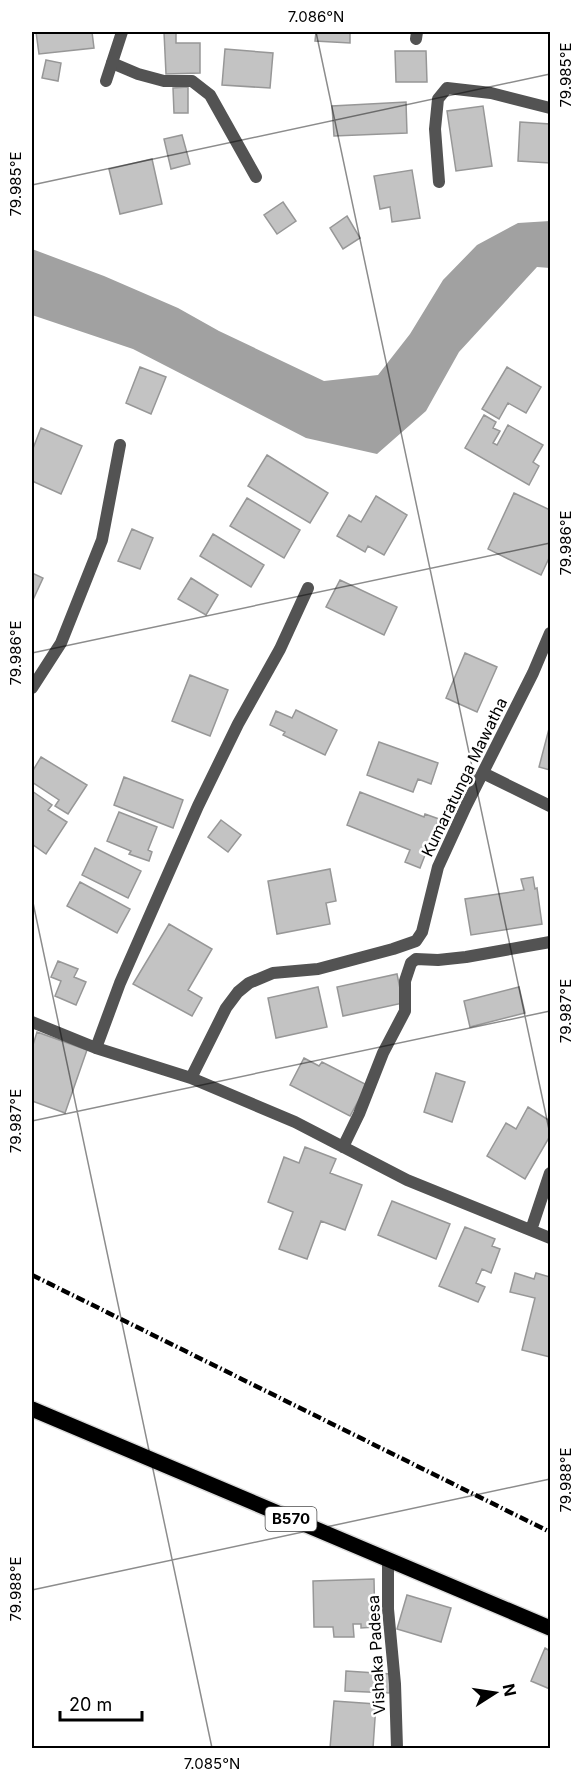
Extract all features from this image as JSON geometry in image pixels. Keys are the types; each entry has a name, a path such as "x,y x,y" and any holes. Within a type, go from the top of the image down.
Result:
{"main road":[{"name":"B570","path":"32,1409 550,1628"}],"street":[{"path":"106,81 122,32"},
{"path":"112,63 138,74 164,81 192,81 210,95 256,177"},
{"path":"439,182 435,129 438,99 447,88 490,93 550,108"},
{"path":"32,688 61,642 102,540 120,446"},
{"path":"96,1048 120,983 198,806 238,724 280,649 308,588"},
{"name":"Kumaratunga Mawatha","path":"191,1078 225,1008 249,983 273,973 326,967 416,941 422,932 438,867 533,673 550,633"},
{"path":"483,773 550,806"},
{"path":"343,1147 359,1114 383,1053 405,1011 405,981 411,963 416,959 438,960 466,957 550,942"},
{"path":"32,1022 96,1048 191,1078 295,1122 407,1180 550,1238"},
{"path":"531,1230 550,1173"},
{"name":"Vishaka Padesa","path":"388,1560 388,1609 396,1684 397,1749"}],"shaded area":[{"path":"550,221 550,268 537,267 459,352 426,411 377,454 306,438 133,349 32,315 32,249 104,276 178,308 219,331 324,381 378,375 410,334 443,280 477,245 518,223"}],"building":[{"path":"36,32 92,32 94,48 39,54"},
{"path":"164,32 176,32 176,43 200,43 200,73 166,74"},
{"path":"316,32 350,32 350,43 315,41"},
{"path":"225,49 273,53 270,88 222,85"},
{"path":"395,51 426,51 427,82 396,82"},
{"path":"46,60 61,63 58,81 42,78"},
{"path":"188,87 188,113 174,113 173,88"},
{"path":"406,102 407,133 334,136 332,106"},
{"path":"483,106 492,166 456,171 447,111"},
{"path":"520,122 550,124 550,163 518,161"},
{"path":"182,135 190,164 171,169 164,139"},
{"path":"152,159 162,204 120,214 109,169"},
{"path":"412,170 420,218 392,222 390,207 380,209 374,176"},
{"path":"283,202 296,221 277,234 264,215"},
{"path":"347,216 360,238 343,249 330,228"},
{"path":"140,367 166,377 151,414 126,403"},
{"path":"507,367 541,387 526,413 508,403 499,419 482,409"},
{"path":"484,415 496,422 493,428 500,431 493,443 497,445 508,425 543,445 533,462 539,466 529,485 465,448"},
{"path":"41,428 82,446 61,494 32,481 32,451"},
{"path":"267,455 328,493 310,523 248,486"},
{"path":"514,493 550,510 550,556 541,575 488,549"},
{"path":"376,496 407,515 384,555 368,546 365,552 337,536 349,515 361,522"},
{"path":"247,498 300,530 284,558 230,526"},
{"path":"132,529 153,538 140,569 118,561"},
{"path":"213,534 264,565 251,587 200,556"},
{"path":"32,573 43,578 32,602"},
{"path":"191,578 218,595 206,615 178,599"},
{"path":"340,580 397,607 384,635 326,607"},
{"path":"465,653 497,667 477,712 446,698"},
{"path":"190,675 228,690 210,736 172,721"},
{"path":"296,710 337,730 325,755 283,735 285,732 270,725 276,711 292,718"},
{"path":"550,725 550,770 539,767"},
{"path":"379,742 438,763 431,784 418,779 413,792 367,775"},
{"path":"41,757 87,785 68,814 55,806 59,800 32,782 32,772"},
{"path":"124,777 183,800 173,828 114,805"},
{"path":"32,791 52,805 48,810 67,822 46,854 32,844"},
{"path":"360,792 424,817 425,814 439,819 420,868 405,862 410,850 347,825"},
{"path":"119,812 157,827 148,850 152,852 149,861 129,854 131,851 107,841"},
{"path":"221,820 241,835 228,852 208,837"},
{"path":"95,848 141,871 128,898 82,875"},
{"path":"330,869 336,901 326,903 330,924 277,934 268,881"},
{"path":"533,877 535,889 537,888 542,924 471,935 465,899 524,890 521,879"},
{"path":"80,882 130,909 117,933 67,906"},
{"path":"169,924 212,949 188,990 202,998 192,1016 133,984"},
{"path":"58,961 78,969 74,977 86,982 76,1005 55,996 61,981 51,977"},
{"path":"397,974 403,1003 343,1016 337,987"},
{"path":"318,987 327,1027 276,1038 268,998"},
{"path":"519,987 525,1013 470,1027 464,1001"},
{"path":"37,1032 87,1050 65,1113 32,1101 32,1048"},
{"path":"304,1058 319,1066 322,1062 367,1085 350,1116 290,1085"},
{"path":"436,1073 465,1082 452,1122 424,1112"},
{"path":"528,1107 550,1121 550,1136 525,1179 487,1156 506,1123 516,1129"},
{"path":"305,1147 336,1159 330,1173 362,1185 345,1230 321,1221 307,1259 279,1249 293,1212 268,1202 284,1157 299,1163"},
{"path":"392,1201 450,1224 436,1259 378,1235"},
{"path":"465,1227 495,1239 492,1246 500,1249 491,1273 482,1269 476,1283 485,1287 478,1302 439,1286"},
{"path":"515,1273 534,1279 536,1273 550,1277 550,1357 522,1350 535,1298 510,1292"},
{"path":"374,1579 375,1627 361,1628 361,1624 353,1624 354,1637 334,1637 333,1627 314,1627 313,1581"},
{"path":"407,1595 451,1608 441,1642 397,1629"},
{"path":"545,1648 550,1651 550,1689 531,1681"},
{"path":"346,1671 391,1674 390,1693 345,1691"},
{"path":"334,1701 376,1704 373,1748 330,1748"}],"railway":[{"path":"32,1275 550,1532"}]}
